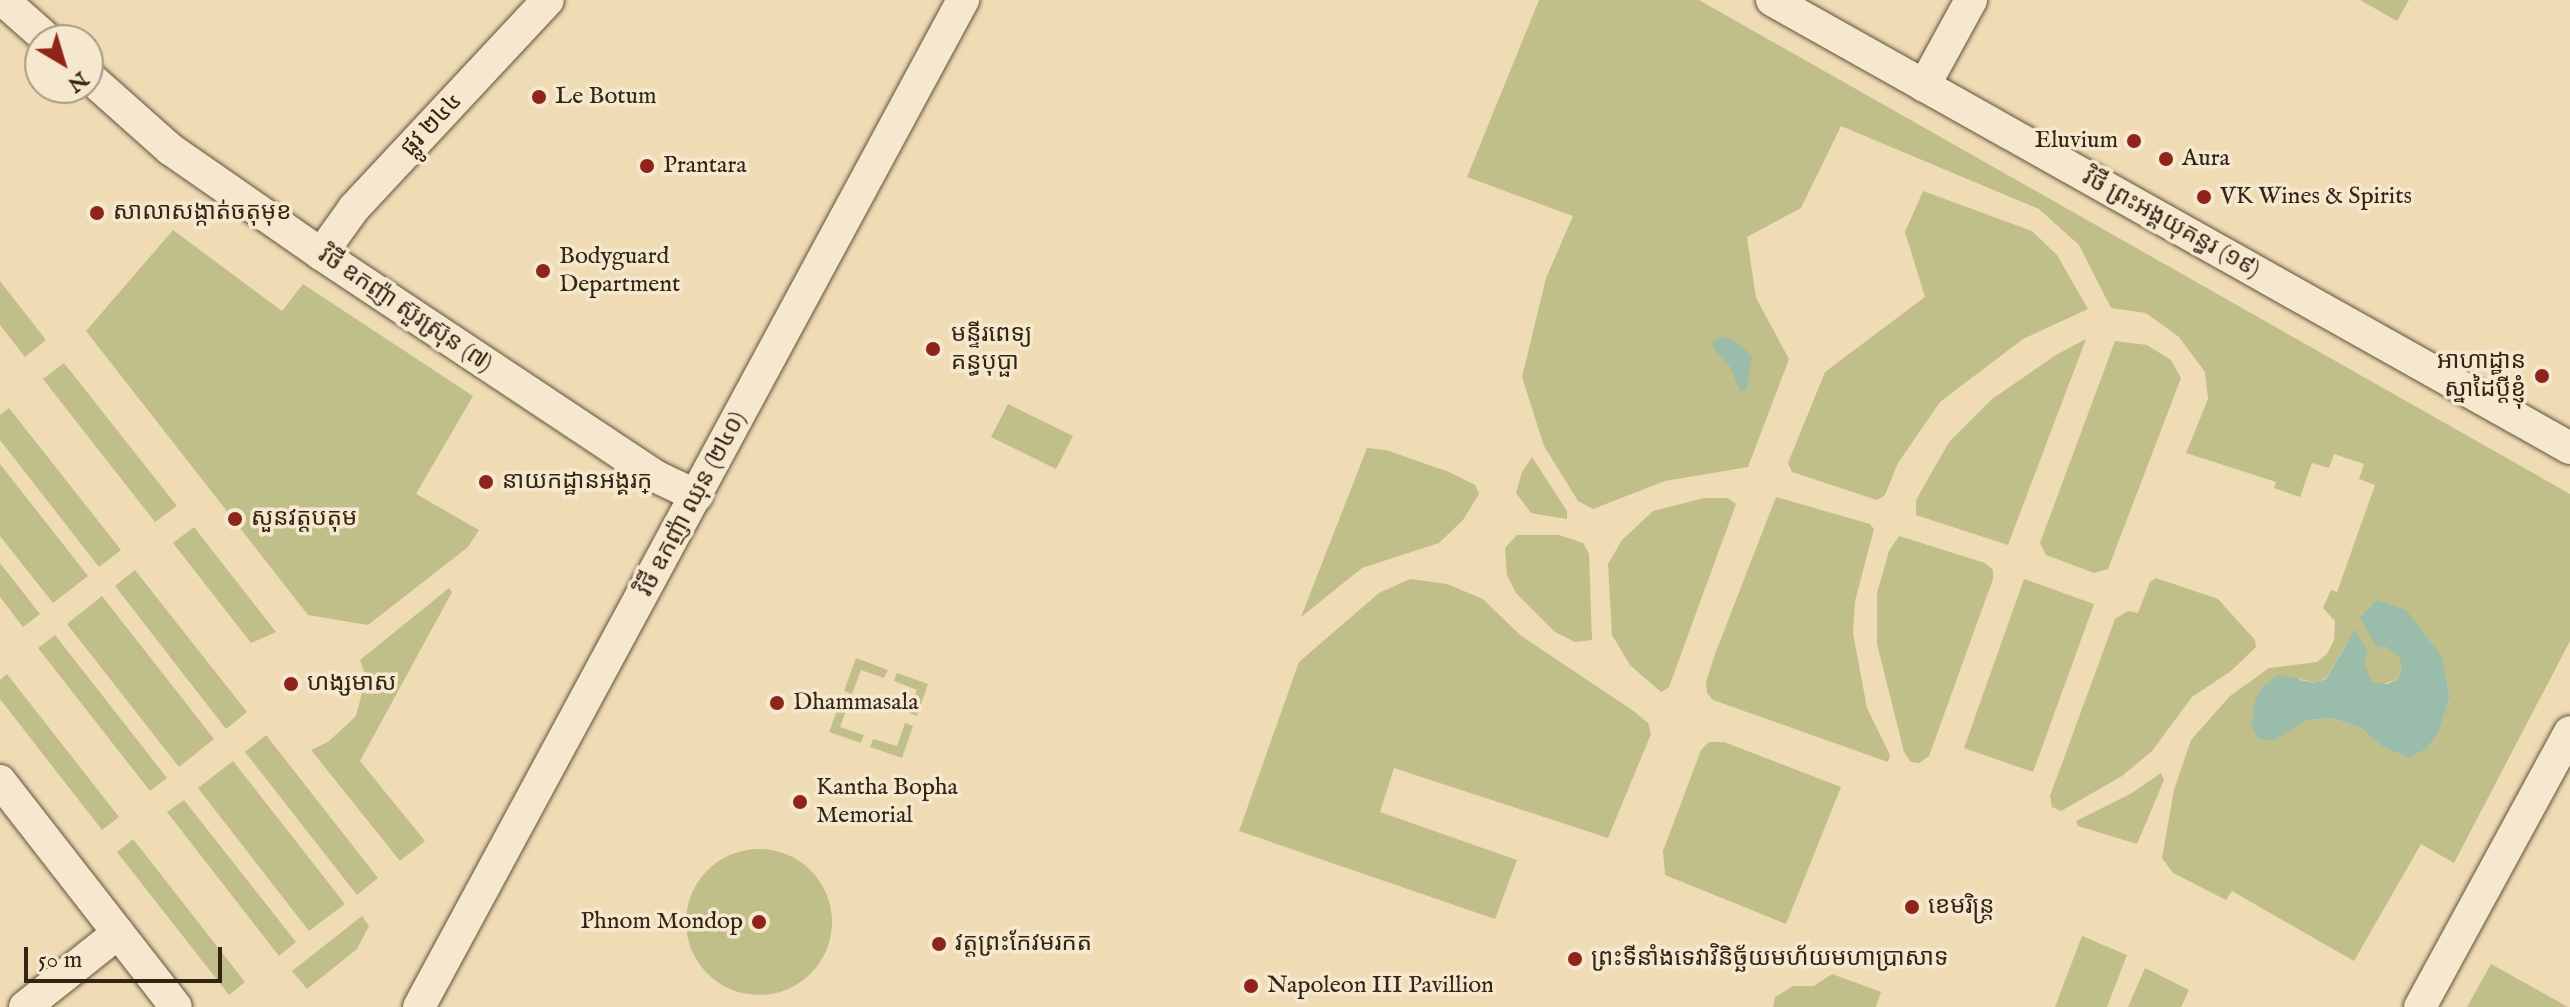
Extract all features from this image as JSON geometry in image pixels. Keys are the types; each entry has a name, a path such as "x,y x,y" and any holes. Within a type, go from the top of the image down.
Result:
{"street":[{"path":"3,0 30,24"},
{"name":"ផ្លូវ ២៤៤","path":"321,254 354,208 548,0"},
{"name":"វិថី ឧកញ៉ា ឈុន (២៤០)","path":"419,1007 963,0"},
{"name":"វិថី ព្រះអង្គយុគន្ធរ (១៩)","path":"1772,0 2570,448"},
{"path":"1924,86 1971,0"},
{"name":"វិថី ឧកញ៉ា ស៊ួរស៊្រុន (៧)","path":"104,90 170,149 321,254 657,477 697,496"},
{"path":"2420,1007 2570,732"},
{"path":"0,781 176,1007"},
{"path":"25,1007 118,933"}],"shaded area":[{"path":"1539,0 1699,0 2570,494 2570,641 2454,863 2421,844 2354,961 2232,891 2226,900 2173,873 2162,858 2174,790 2191,740 2230,696 2269,668 2317,662 2327,654 2334,640 2335,621 2323,608 2331,590 2337,592 2375,485 2359,479 2364,464 2334,454 2329,468 2312,463 2300,497 2274,488 2276,482 2186,453 2208,399 2205,372 2179,337 2146,313 2111,308 2079,245 2039,209 1841,126 1801,208 1747,237 1756,298 1789,359 1748,467 1665,481 1593,509 1578,501 1544,446 1522,377 1546,278 1573,216 1467,177","holes":["2349,639 2372,682 2380,685 2398,679 2402,666 2399,655 2384,646 2442,657 2450,697 2439,731 2427,749 2409,758 2381,746 2361,728 2331,718 2307,720 2274,739 2300,679 2315,683 2326,678"]},
{"path":"2360,0 2409,0 2397,21"},
{"path":"1923,191 2032,231 2057,255 2088,309 2023,339 1940,402 1898,463 1885,495 1877,500 1792,472 1788,463 1825,372 1925,297 1905,232"},
{"path":"173,230 282,311 303,284 473,396 416,494 479,530 468,547 368,625 308,615 86,331"},
{"path":"0,281 46,340 25,357 0,325"},
{"path":"1726,337 1742,346 1752,358 1746,390 1740,391 1731,368 1714,349 1712,341"},
{"path":"2086,339 2008,545 1916,515 1916,500 1949,442 1992,399 2056,355"},
{"path":"2115,341 2147,345 2171,360 2181,378 2108,569 2094,573 2046,555 2040,543"},
{"path":"64,363 177,506 155,522 43,379"},
{"path":"1008,404 1073,436 1056,469 991,437"},
{"path":"9,408 121,550 99,567 0,440 0,415"},
{"path":"1367,448 1386,450 1449,472 1475,485 1479,494 1463,520 1439,543 1362,568 1301,617"},
{"path":"1532,457 1567,511 1567,519 1531,513 1516,493 1522,472"},
{"path":"0,464 88,576 53,603 0,536"},
{"path":"1776,497 1870,524 1874,529 1855,601 1853,633 1867,708 1890,755 1888,762 1713,700 1707,693 1706,682 1715,654"},
{"path":"1704,498 1728,498 1736,504 1669,687 1661,692 1630,665 1612,635 1608,564 1622,540 1653,511"},
{"path":"194,527 276,632 251,643 173,543"},
{"path":"1517,535 1559,535 1583,543 1589,554 1592,640 1575,642 1555,632 1516,593 1507,575 1505,548"},
{"path":"1899,536 1985,563 1993,570 1993,579 1929,756 1919,763 1911,762 1904,752 1877,644 1877,593 1889,551"},
{"path":"0,563 40,614 23,627 0,597"},
{"path":"135,570 247,712 226,729 115,586"},
{"path":"2156,578 2218,599 2255,640 2256,647 2231,671 2192,697 2152,751 2122,776 2061,811 2052,807 2050,796 2115,619 2128,611 2138,613 2150,582"},
{"path":"1410,579 1447,584 1483,599 1520,635 1635,712 1648,723 1651,734 1608,838 1394,768 1380,812 1517,860 1495,919 1239,831 1299,662 1379,593"},
{"path":"2024,579 2094,604 2033,772 1964,748"},
{"path":"449,588 452,592 360,761 425,841 400,861 311,750 328,742 356,716 366,677 360,660"},
{"path":"102,596 214,739 179,767 67,624"},
{"path":"2377,600 2406,610 2442,657 2450,697 2439,731 2427,749 2409,758 2381,746 2361,728 2331,718 2307,720 2274,740 2259,739 2252,728 2255,699 2264,686 2278,675 2314,683 2326,679 2355,629 2368,653 2364,662 2372,682 2387,684 2398,679 2402,666 2398,655 2384,646 2377,648 2360,617"},
{"path":"55,635 167,778 150,791 38,648"},
{"path":"856,658 888,670 884,678 861,670 852,694 844,691"},
{"path":"897,673 928,684 917,716 909,713 917,690 894,681"},
{"path":"7,674 119,817 102,830 0,699 0,680"},
{"path":"841,700 849,703 840,727 864,735 861,743 829,732"},
{"path":"905,723 913,726 902,758 870,747 873,739 897,746"},
{"path":"266,735 378,878 357,895 245,752"},
{"path":"1709,742 1724,742 1841,787 1786,924 1665,875 1663,851 1701,750"},
{"path":"233,761 345,904 309,931 198,788"},
{"path":"2161,773 2164,780 2137,844 2078,826 2076,821 2132,793"},
{"path":"184,800 296,942 279,956 167,812"},
{"path":"133,839 245,982 229,995 117,852"},
{"path":"759,849 787,855 810,871 826,894 832,922 826,950 810,973 787,989 759,995 731,989 708,973 692,950 686,922 692,894 708,871 731,855"},
{"path":"362,916 369,926 357,949 307,989 292,971"},
{"path":"2082,936 2127,955 2107,1007 2055,1007"},
{"path":"2491,964 2568,1007 2467,1007"},
{"path":"2145,968 2189,990 2181,1007 2128,1007"},
{"path":"1832,974 1881,992 1876,1007 1773,1007 1775,997 1793,986 1814,986"}],"place":[{"name":"Le Botum","path":"539,97"},
{"name":"Eluvium","path":"2134,141"},
{"name":"Aura","path":"2166,159"},
{"name":"Prantara","path":"647,166"},
{"name":"VK Wines & Spirits","path":"2204,197"},
{"name":"សាលាសង្កាត់ចតុមុខ","path":"97,213"},
{"name":"Bodyguard Department","path":"543,271"},
{"name":"មន្ទីរពេទ្យ គន្ធបុប្ផា","path":"933,349"},
{"name":"អាហាដ្ឋាន ស្នាដៃប្ដីខ្ញុំ","path":"2542,376"},
{"name":"នាយកដ្ឋានអង្គរក្","path":"486,482"},
{"name":"សួនវត្តបតុម","path":"235,519"},
{"name":"ហង្សមាស","path":"291,684"},
{"name":"Dhammasala","path":"777,703"},
{"name":"Kantha Bopha Memorial","path":"800,802"},
{"name":"ខេមរិន្រ្ត","path":"1912,907"},
{"name":"Phnom Mondop","path":"759,922"},
{"name":"វត្តព្រះកែវមរកត","path":"939,944"},
{"name":"ព្រះទីនាំងទេវាវិនិច្ឆ័យមហ័យមហាប្រាសាទ","path":"1575,959"},
{"name":"Napoleon III Pavillion","path":"1251,986"}]}
